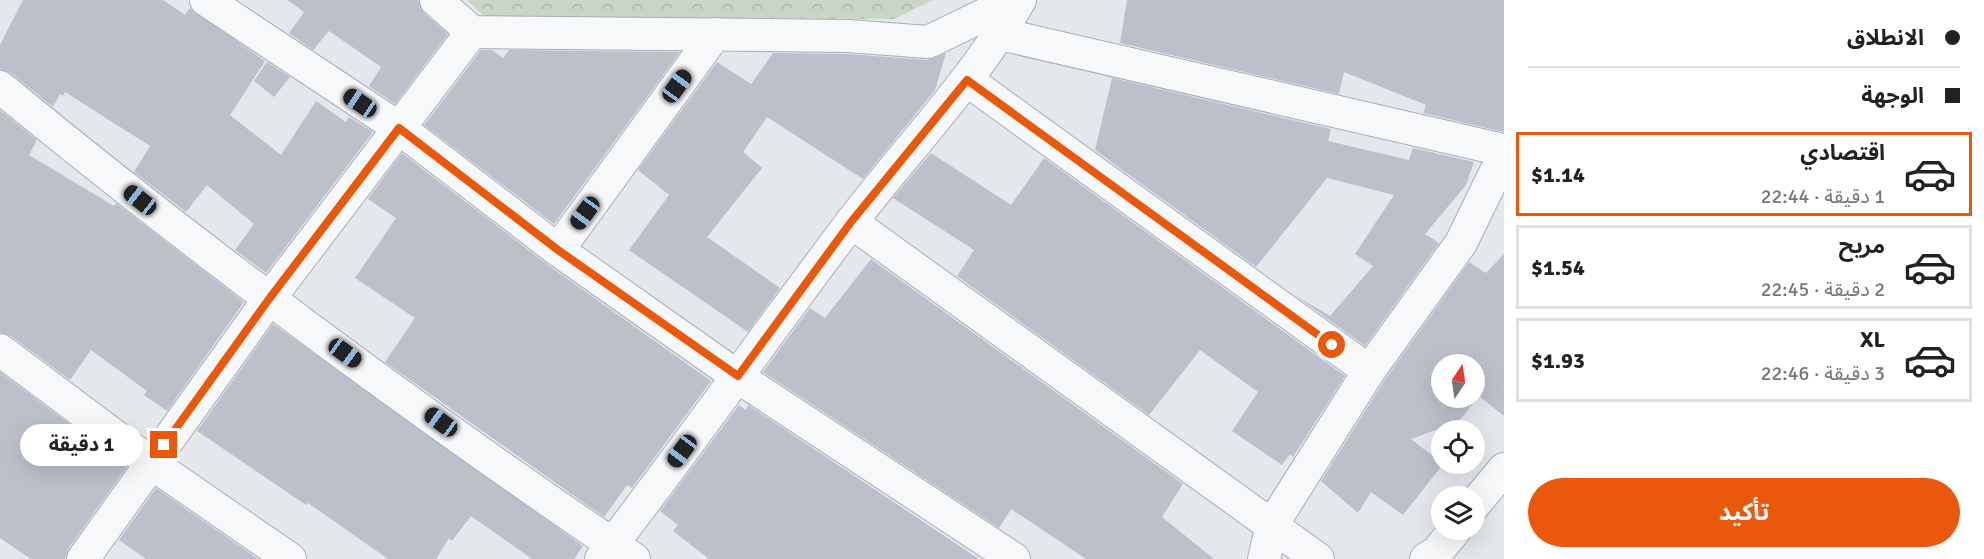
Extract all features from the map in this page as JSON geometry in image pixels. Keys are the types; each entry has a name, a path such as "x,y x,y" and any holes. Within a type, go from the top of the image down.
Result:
{"street":[{"path":"206,0 399,128 558,250 738,376 1014,559"},
{"path":"436,0 472,32 848,36 928,42 1015,0"},
{"path":"0,87 104,172 269,299 616,554 738,376 851,222 967,80 1000,34 1020,0"},
{"path":"83,559 269,299 472,32"},
{"path":"558,250 716,34"},
{"path":"1000,34 1443,134 1499,149 1502,167 1461,243 1369,371 1272,525 1264,559"},
{"path":"967,80 1369,371"},
{"path":"851,222 1318,559"},
{"path":"0,350 151,463 290,559"},
{"path":"1485,492 1504,469"},
{"path":"1426,559 1437,552 1447,540"}],"green space":[{"path":"467,0 933,0 894,19 485,17"}],"building":[{"path":"23,0 163,0 185,15 190,8 265,61 230,115 281,155 316,101 346,122 349,117 373,132 266,273 235,250 254,224 207,185 186,212 134,172 150,146 65,92 63,96 60,94 53,107 11,73 0,69 0,45"},
{"path":"287,0 418,0 424,13 448,34 395,104 369,86 381,67 329,31 313,50 289,33 304,12"},
{"path":"1127,0 1504,0 1504,132 1423,113 1426,105 1344,72 1339,94 1120,43"},
{"path":"481,50 492,50 503,58 509,50 680,52 554,224 424,125"},
{"path":"773,53 847,54 927,60 946,53 935,90 863,179 767,117 743,152 762,168 707,237 780,288 748,332 629,250 669,195 638,170 717,62 751,84"},
{"path":"267,62 290,77 274,97 254,81"},
{"path":"1112,78 1331,129 1328,141 1409,160 1413,148 1474,162 1466,185 1425,234 1439,243 1365,346 1295,295 1330,316 1373,266 1355,254 1394,195 1327,178 1256,267 1095,150"},
{"path":"0,110 37,140 29,155 114,206 116,203 244,302 167,411 144,395 147,391 91,350 70,380 11,336 0,332"},
{"path":"402,153 548,265 711,381 632,488 627,485 604,517 385,362 415,318 355,278 396,218 368,199"},
{"path":"931,153 1011,205 1044,158 1345,376 1293,457 1290,454 1282,465 1232,431 1258,392 1200,350 1149,415 957,276 974,250 893,198"},
{"path":"1504,254 1504,416 1485,401 1485,354 1431,354 1431,408 1469,408 1460,420 1431,420 1431,432 1411,439 1431,455 1431,474 1435,474 1403,515 1371,492 1358,513 1321,481 1384,381 1469,262 1486,273"},
{"path":"871,259 1183,484 1162,517 1214,559 1086,559 1011,509 999,528 763,372 810,308 825,318"},
{"path":"273,324 583,546 574,559 532,559 471,516 452,541 449,538 436,559 388,559 308,503 306,505 197,431"},
{"path":"0,372 127,467 68,549 65,559 31,559 0,538"},
{"path":"739,405 746,410 748,405 979,559 709,559 673,531 678,525 660,511"},
{"path":"156,488 258,559 146,559 119,540"}],"route":[{"path":"164,445 269,299 399,128 558,250 738,376 851,222 967,80 1332,345"}]}
